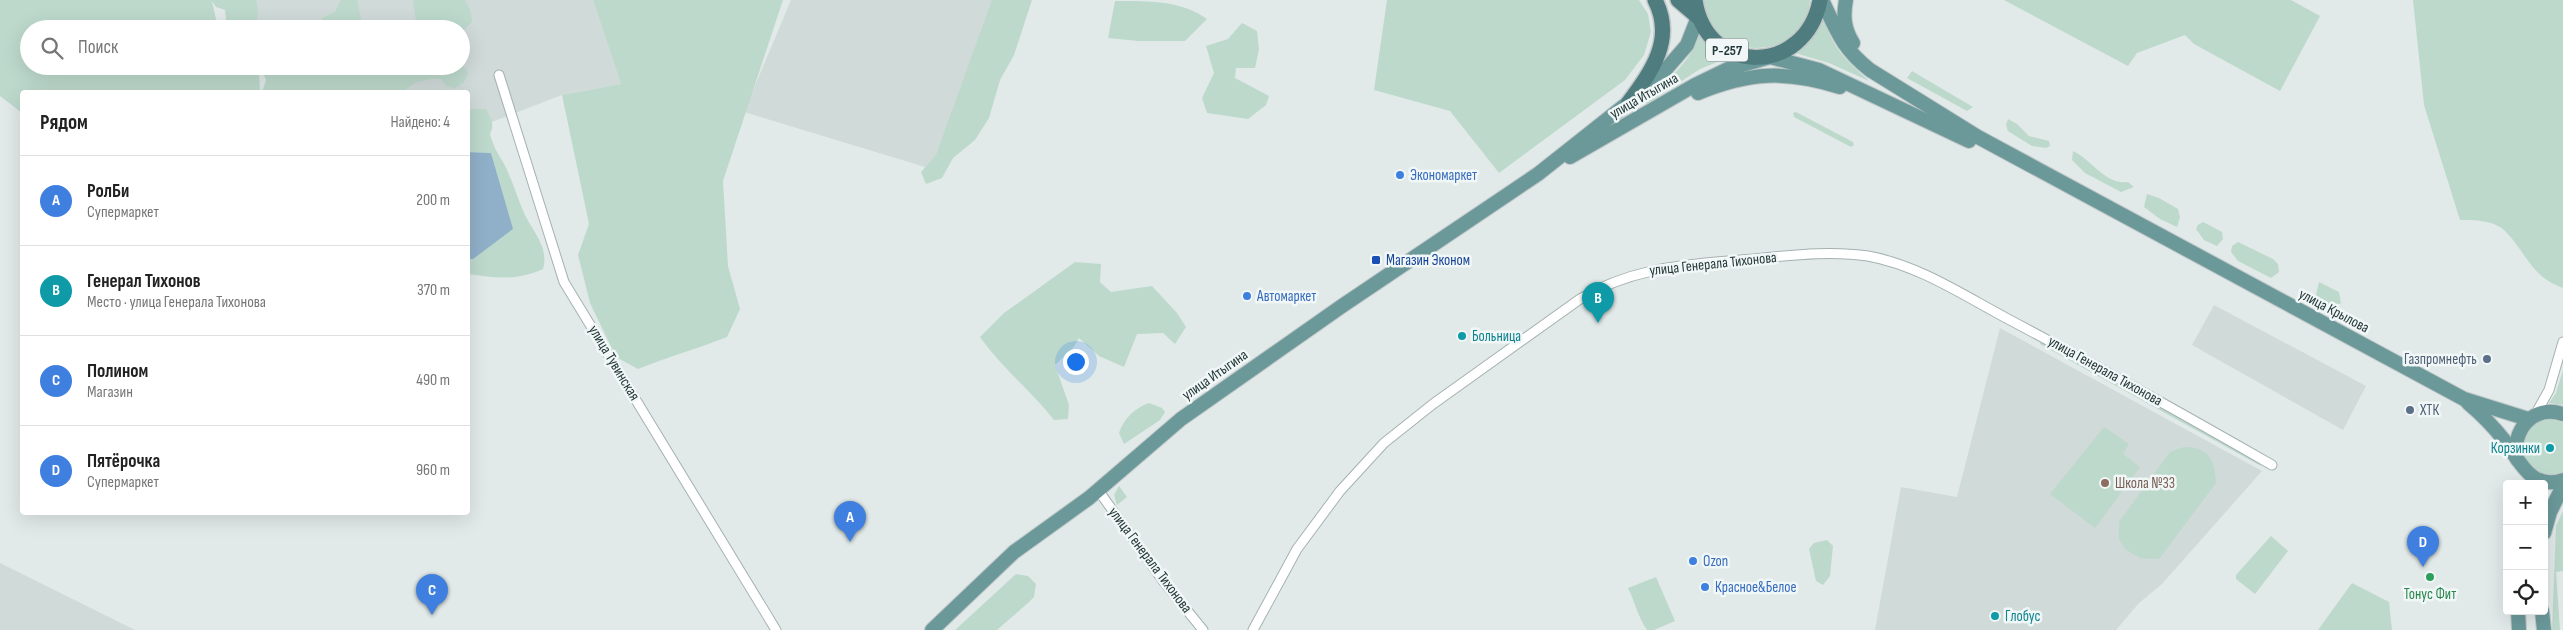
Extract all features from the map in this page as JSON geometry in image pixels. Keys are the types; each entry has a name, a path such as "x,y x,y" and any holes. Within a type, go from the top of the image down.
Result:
{"highway":[{"path":"1629,102 1653,69 1661,49 1664,33 1661,12 1655,0"},
{"name":"Р-257","path":"1678,0 1698,17 1714,40 1725,49 1751,58 1770,57 1790,49 1803,38 1812,24 1821,0"},
{"name":"Р-257","path":"1695,0 1698,17"}],"main road":[{"path":"1821,0 1843,45 1856,59 1911,96 1978,137 2129,219"},
{"path":"1846,0 1844,19 1846,31 1853,43 1867,58 1911,96"},
{"name":"улица Итыгина","path":"932,630 1014,552 1098,490 1181,419 1334,311 1538,174 1629,102 1667,68 1687,45 1698,17"},
{"name":"улица Итыгина","path":"1538,174 1728,69 1770,57"},
{"path":"1770,57 1818,70 2129,219"},
{"path":"1644,115 1744,77 1772,75 1811,79 1894,105"},
{"name":"улица Крылова","path":"2129,219 2464,399 2532,417 2545,412 2563,414"},
{"path":"2464,399 2485,417 2519,463 2536,480 2546,483 2563,480"},
{"path":"2523,480 2516,438 2532,417"},
{"path":"2546,525 2550,512 2563,486"},
{"path":"2518,615 2519,630"},
{"path":"2542,615 2544,630"}],"street":[{"name":"улица Тувинская","path":"498,75 564,282 776,630"},
{"name":"улица Генерала Тихонова","path":"1253,630 1297,549 1340,490 1384,443 1433,404 1601,286 1642,272 1672,266 1821,254 1866,256 1905,265 2110,373 2272,464"},
{"path":"2532,417 2549,390 2563,342"},
{"name":"улица Генерала Тихонова","path":"1098,490 1164,582 1203,630"}],"shaded area":[{"path":"254,0 593,0 621,84 562,95 470,130 470,90 284,90 395,75 470,75 470,20 257,20"},
{"path":"791,0 1004,0 935,170 744,112"},
{"path":"2214,305 2366,386 2343,430 2192,345"},
{"name":"Школа №33","path":"2000,328 2262,471 2162,584 2139,603 2116,630 1875,630 1901,487 1957,497"},
{"path":"0,563 135,630 0,630"}],"green space":[{"path":"0,0 256,0 258,10 257,20 225,20 225,10 216,7 212,1 216,20 20,20 20,75 259,75 260,90 20,90 20,111 0,96"},
{"path":"341,0 357,0 361,20 321,20 335,12"},
{"path":"413,0 465,0 471,12 472,22 470,24 470,20 416,20"},
{"path":"593,0 783,0 723,181 728,266 740,309 727,337 638,369 616,357 590,303 578,255 589,224 562,95 621,84"},
{"path":"992,0 1032,0 1014,55 1000,80 989,118 975,140 953,158 942,178 926,184 921,172 936,155"},
{"path":"1387,0 1639,0 1648,14 1651,32 1644,55 1625,80 1499,173 1450,111 1374,90"},
{"path":"1703,0 1810,0 1804,21 1792,36 1775,45 1756,48 1738,45 1721,36 1709,21"},
{"path":"2004,0 2291,0 2320,16 2280,91 2194,44 2185,35 2137,53 2128,66"},
{"path":"2413,0 2563,0 2563,288 2543,277 2500,227 2484,221 2460,220 2424,105"},
{"path":"1115,1 1175,5 1186,8 1207,19 1185,41 1138,41 1108,38"},
{"path":"1823,16 1831,37 1841,53 1869,81 1829,63 1795,53 1812,36"},
{"path":"1242,23 1257,31 1259,49 1255,68 1236,68 1235,78 1269,96 1266,105 1248,119 1207,113 1202,98 1214,73 1206,46 1228,39"},
{"path":"1700,31 1730,57 1700,69 1647,104 1645,102 1678,70 1692,52"},
{"path":"1912,71 1973,107 1967,111 1907,78"},
{"path":"264,75 467,75 464,82 455,88 446,86 441,79 437,79 416,83 407,90 263,90 266,80"},
{"path":"470,109 486,109 492,121 490,134 494,146 509,175 525,215 542,247 544,254 543,269 533,273 506,278 470,274 470,259 473,259 501,190 491,153 470,152"},
{"path":"1796,112 1853,142 1854,145 1851,147 1794,117 1793,113"},
{"path":"2008,119 2017,124 2029,136 2049,141 2050,146 2046,148 2032,146 2008,131 2006,125"},
{"path":"2073,151 2105,176 2112,180 2128,182 2134,187 2121,192 2085,173 2072,160"},
{"path":"2147,194 2159,198 2178,209 2180,217 2177,227 2160,219 2144,207"},
{"path":"2203,222 2222,232 2223,239 2217,246 2204,240 2196,229"},
{"path":"2238,242 2273,259 2278,264 2279,272 2271,278 2238,261 2231,252 2232,246"},
{"path":"1075,262 1101,264 1100,282 1111,292 1152,286 1177,313 1186,327 1175,344 1163,333 1137,334 1124,367 1099,356 1079,338 1073,348 1055,365 1069,405 1068,419 1054,420 980,337 1004,313"},
{"path":"2319,282 2339,292 2341,303 2332,308 2320,303 2316,295"},
{"path":"2040,342 2256,458 2261,466 2040,344"},
{"path":"2563,370 2563,405 2549,403 2556,393"},
{"path":"1149,403 1162,408 1165,412 1160,420 1124,444 1119,433 1127,418 1139,408"},
{"path":"2551,419 2563,422 2563,473 2548,475 2537,472 2528,464 2523,442 2527,431 2537,423"},
{"path":"2104,427 2129,444 2123,454 2140,467 2095,528 2050,494"},
{"path":"2184,447 2199,450 2209,457 2214,468 2216,483 2159,559 2140,558 2125,549 2119,539 2119,522 2170,452"},
{"path":"1119,486 1127,497 1117,505 1114,495"},
{"path":"2563,511 2563,571 2556,572 2560,630 2552,630 2556,526"},
{"path":"2271,536 2288,551 2255,594 2236,579 2236,575"},
{"path":"1827,540 1833,546 1830,576 1823,585 1816,581 1809,549 1814,543"},
{"path":"1016,574 1028,576 1036,584 1034,597 1029,602 997,630 955,630"},
{"path":"1656,577 1675,621 1654,630 1647,630 1628,588"},
{"path":"2352,583 2389,602 2392,630 2318,630"}],"water":[{"path":"470,152 491,153 513,229 473,259 470,259"}],"place":[{"name":"Экономаркет","path":"1400,175"},
{"name":"Магазин Эконом","path":"1376,260"},
{"name":"Автомаркет","path":"1247,296"},
{"name":"Генерал Тихонов","path":"1598,323"},
{"name":"Больница","path":"1462,336"},
{"name":"Газпромнефть","path":"2487,359"},
{"name":"ХТК","path":"2410,410"},
{"name":"Корзинки","path":"2550,448"},
{"name":"Школа №33","path":"2105,483"},
{"name":"РолБи","path":"850,542"},
{"name":"Ozon","path":"1693,561"},
{"name":"Пятёрочка","path":"2423,567"},
{"name":"Тонус Фит","path":"2430,577"},
{"name":"Красное&Белое","path":"1705,587"},
{"name":"Полином","path":"432,615"},
{"name":"Глобус","path":"1995,616"}]}
